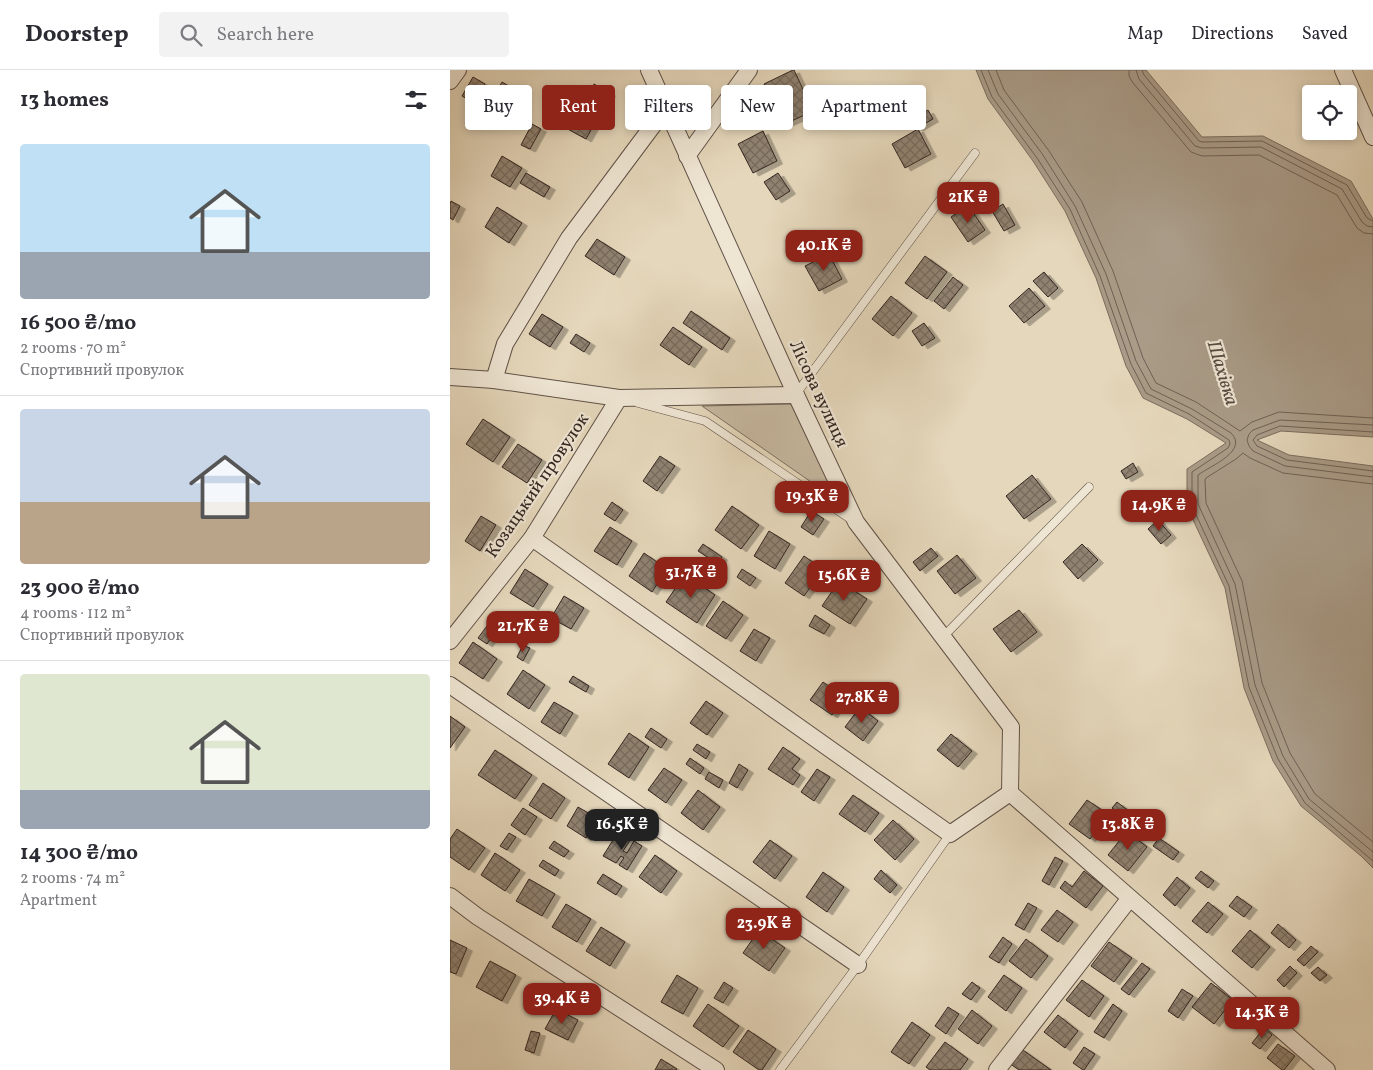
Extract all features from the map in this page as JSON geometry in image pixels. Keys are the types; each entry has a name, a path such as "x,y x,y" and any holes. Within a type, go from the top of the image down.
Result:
{"street":[{"path":"450,81 458,70"},
{"name":"Лісова вулиця","path":"649,70 656,85"},
{"path":"687,156 749,70"},
{"path":"1343,70 1373,136"},
{"path":"494,380 505,344 569,238 650,130"},
{"name":"Лісова вулиця","path":"676,130 856,522 1011,727 1010,793"},
{"path":"450,377 494,380 619,398 796,395"},
{"name":"Козацький провулок","path":"450,642 532,538 619,398"},
{"path":"532,538 950,834 1010,793 1327,1070"},
{"path":"450,685 858,965"},
{"path":"450,896 478,917 716,1070"},
{"path":"997,1070 1130,898"}],"lane":[{"path":"796,395 975,153"},
{"path":"619,398 705,420 856,522"},
{"path":"943,637 1089,487"},
{"path":"780,1070 858,965 950,834"}],"shaded area":[{"path":"791,404 837,500 702,406"}],"water":[{"name":"Шахівка","path":"976,70 1146,70 1202,137 1263,136 1351,181 1373,219 1373,437 1281,431 1257,440 1289,455 1373,466 1373,868 1301,806 1273,761 1244,688 1225,588 1187,507 1187,469 1226,443 1187,419 1143,398 1126,366 1096,278 1065,211 1033,161 988,99"}],"building":[{"path":"794,70 803,89 803,116 793,120 793,85 764,84"},
{"path":"473,77 485,84 484,85 468,85"},
{"path":"928,110 933,119 926,123 926,111"},
{"path":"532,124 541,129 530,149 521,145 529,130 532,130"},
{"path":"570,130 591,130 586,139"},
{"path":"919,130 931,154 905,168 892,144"},
{"path":"763,131 777,161 753,173 738,144"},
{"path":"502,156 522,168 510,187 491,176"},
{"path":"526,173 550,187 544,197 520,183"},
{"path":"778,173 790,191 776,200 764,182"},
{"path":"451,201 460,206 453,220 450,218"},
{"path":"1003,204 1015,225 1004,231 992,211"},
{"path":"968,205 985,230 968,242 951,217"},
{"path":"497,207 522,223 509,243 485,227"},
{"path":"820,237 824,245 809,254 804,246"},
{"path":"597,239 625,257 614,275 585,256"},
{"path":"829,254 842,279 819,291 805,266"},
{"path":"925,256 947,272 927,299 905,283"},
{"path":"1044,272 1058,288 1048,297 1033,281"},
{"path":"953,277 963,285 944,309 934,301"},
{"path":"1029,288 1045,306 1024,323 1009,306"},
{"path":"891,296 912,313 893,336 872,319"},
{"path":"691,311 730,338 722,350 683,323"},
{"path":"542,314 563,327 550,347 529,334"},
{"path":"924,323 935,338 922,346 912,331"},
{"path":"673,327 702,347 689,365 660,345"},
{"path":"576,334 590,343 584,352 570,343"},
{"path":"483,419 510,437 493,462 466,444"},
{"path":"518,444 542,460 527,483 502,467"},
{"path":"660,456 675,466 657,491 643,481"},
{"path":"1133,463 1138,472 1126,479 1121,471"},
{"path":"1032,475 1051,499 1024,519 1006,496"},
{"path":"612,502 623,510 615,521 604,514"},
{"path":"732,506 759,525 741,549 715,530"},
{"path":"811,511 824,519 813,535 801,527"},
{"path":"481,516 496,525 480,551 465,541"},
{"path":"1158,520 1171,535 1161,544 1148,529"},
{"path":"610,527 632,541 617,565 594,551"},
{"path":"769,531 790,544 775,569 754,556"},
{"path":"703,544 722,557 718,564 698,551"},
{"path":"1082,544 1098,560 1078,579 1063,562"},
{"path":"931,548 938,556 920,571 913,562"},
{"path":"644,553 667,569 652,592 629,576"},
{"path":"957,555 976,578 955,594 937,571"},
{"path":"804,556 823,569 804,596 785,583"},
{"path":"525,569 548,584 533,607 510,593"},
{"path":"742,569 756,578 750,586 737,577"},
{"path":"685,574 715,595 697,623 666,602"},
{"path":"839,581 867,599 850,624 822,606"},
{"path":"564,596 584,608 571,629 551,618"},
{"path":"723,601 743,615 726,639 706,626"},
{"path":"1019,610 1037,632 1011,652 993,629"},
{"path":"815,615 830,625 824,634 809,626"},
{"path":"490,622 498,628 487,644 478,638"},
{"path":"754,629 770,638 756,661 740,651"},
{"path":"473,642 497,659 483,679 459,663"},
{"path":"523,645 530,648 523,661 517,657"},
{"path":"523,670 545,685 529,709 507,694"},
{"path":"573,676 589,686 586,692 569,682"},
{"path":"823,682 844,696 832,715 810,700"},
{"path":"876,683 889,692 883,700 870,691"},
{"path":"706,701 723,713 707,735 690,723"},
{"path":"554,702 573,713 560,734 541,722"},
{"path":"860,707 878,721 863,741 845,727"},
{"path":"450,716 465,727 450,748"},
{"path":"651,728 667,739 661,748 645,737"},
{"path":"629,733 649,747 629,778 608,764"},
{"path":"951,734 972,751 958,767 937,750"},
{"path":"697,744 710,752 706,759 693,750"},
{"path":"783,747 800,759 792,769 800,775 793,785 768,769"},
{"path":"495,750 532,775 515,799 478,775"},
{"path":"690,758 704,768 700,774 686,764"},
{"path":"739,764 748,770 737,788 729,783"},
{"path":"664,768 682,780 666,803 648,790"},
{"path":"817,769 830,777 814,801 801,792"},
{"path":"709,772 723,780 719,788 705,779"},
{"path":"543,783 565,798 551,819 529,805"},
{"path":"698,790 720,807 703,830 681,813"},
{"path":"853,795 879,813 865,832 839,814"},
{"path":"1087,800 1108,814 1090,839 1069,824"},
{"path":"1117,802 1130,812 1125,818 1112,808"},
{"path":"578,807 597,818 586,838 567,826"},
{"path":"523,808 537,817 525,835 511,825"},
{"path":"893,820 914,839 895,860 874,840"},
{"path":"457,829 485,848 469,870 450,857 450,839"},
{"path":"1127,831 1147,847 1128,871 1108,855"},
{"path":"618,832 631,839 623,851 627,853 634,841 642,846 627,870 619,865 624,858 621,856 616,863 603,856"},
{"path":"509,833 516,837 507,850 500,846"},
{"path":"1159,838 1179,852 1173,860 1153,846"},
{"path":"770,840 792,856 775,879 753,862"},
{"path":"554,841 569,851 564,857 549,848"},
{"path":"495,853 520,870 505,891 481,875"},
{"path":"655,855 677,871 661,893 639,877"},
{"path":"1055,857 1063,861 1049,885 1042,881"},
{"path":"543,860 559,870 555,876 539,866"},
{"path":"881,870 897,885 890,893 874,879"},
{"path":"1084,871 1103,886 1086,908 1060,888 1065,881 1072,887"},
{"path":"1201,871 1214,881 1208,888 1195,878"},
{"path":"823,872 844,887 827,912 806,897"},
{"path":"603,874 622,886 616,895 597,883"},
{"path":"1177,877 1190,888 1175,906 1163,895"},
{"path":"529,879 555,894 542,916 516,901"},
{"path":"1237,896 1252,907 1244,917 1229,906"},
{"path":"1208,902 1223,914 1207,933 1192,921"},
{"path":"1028,903 1037,908 1024,930 1015,925"},
{"path":"566,904 591,919 577,942 552,927"},
{"path":"1057,910 1073,922 1058,942 1041,930"},
{"path":"1278,924 1296,940 1289,948 1271,933"},
{"path":"601,927 625,942 610,966 586,951"},
{"path":"759,930 785,948 769,971 743,953"},
{"path":"1250,930 1270,947 1252,968 1232,951"},
{"path":"1003,937 1012,944 999,963 989,957"},
{"path":"1026,939 1048,956 1031,978 1009,961"},
{"path":"450,940 467,948 456,974 450,972"},
{"path":"1109,942 1132,958 1114,982 1091,966"},
{"path":"1311,946 1318,952 1304,966 1297,960"},
{"path":"490,961 516,975 502,1001 476,987"},
{"path":"1142,963 1150,969 1129,995 1121,989"},
{"path":"1290,966 1297,973 1284,987 1277,980"},
{"path":"1318,967 1327,975 1320,981 1311,973"},
{"path":"677,975 698,988 683,1014 661,1002"},
{"path":"1004,975 1022,988 1006,1011 988,997"},
{"path":"1082,980 1104,996 1089,1017 1066,1000"},
{"path":"724,982 733,988 723,1003 714,998"},
{"path":"972,982 980,988 971,1000 962,994"},
{"path":"1211,983 1233,1000 1214,1024 1192,1007"},
{"path":"1182,989 1193,996 1178,1018 1168,1011"},
{"path":"708,1004 739,1026 723,1047 693,1026"},
{"path":"1113,1004 1122,1011 1104,1038 1094,1032"},
{"path":"948,1007 959,1014 946,1034 935,1026"},
{"path":"556,1009 578,1020 568,1040 545,1029"},
{"path":"972,1010 992,1026 978,1044 958,1029"},
{"path":"1058,1015 1078,1031 1065,1048 1044,1032"},
{"path":"912,1022 930,1035 909,1064 891,1052"},
{"path":"1264,1028 1272,1035 1260,1049 1252,1043"},
{"path":"748,1030 776,1049 762,1070 759,1070 733,1052"},
{"path":"531,1031 540,1033 534,1053 525,1050"},
{"path":"945,1042 968,1059 960,1070 930,1070 926,1067"},
{"path":"1278,1044 1295,1056 1284,1070 1267,1058"},
{"path":"1084,1047 1095,1054 1083,1070 1073,1063"},
{"path":"1020,1048 1051,1070 1019,1070 1009,1063"},
{"path":"661,1059 677,1069 655,1070"}]}
